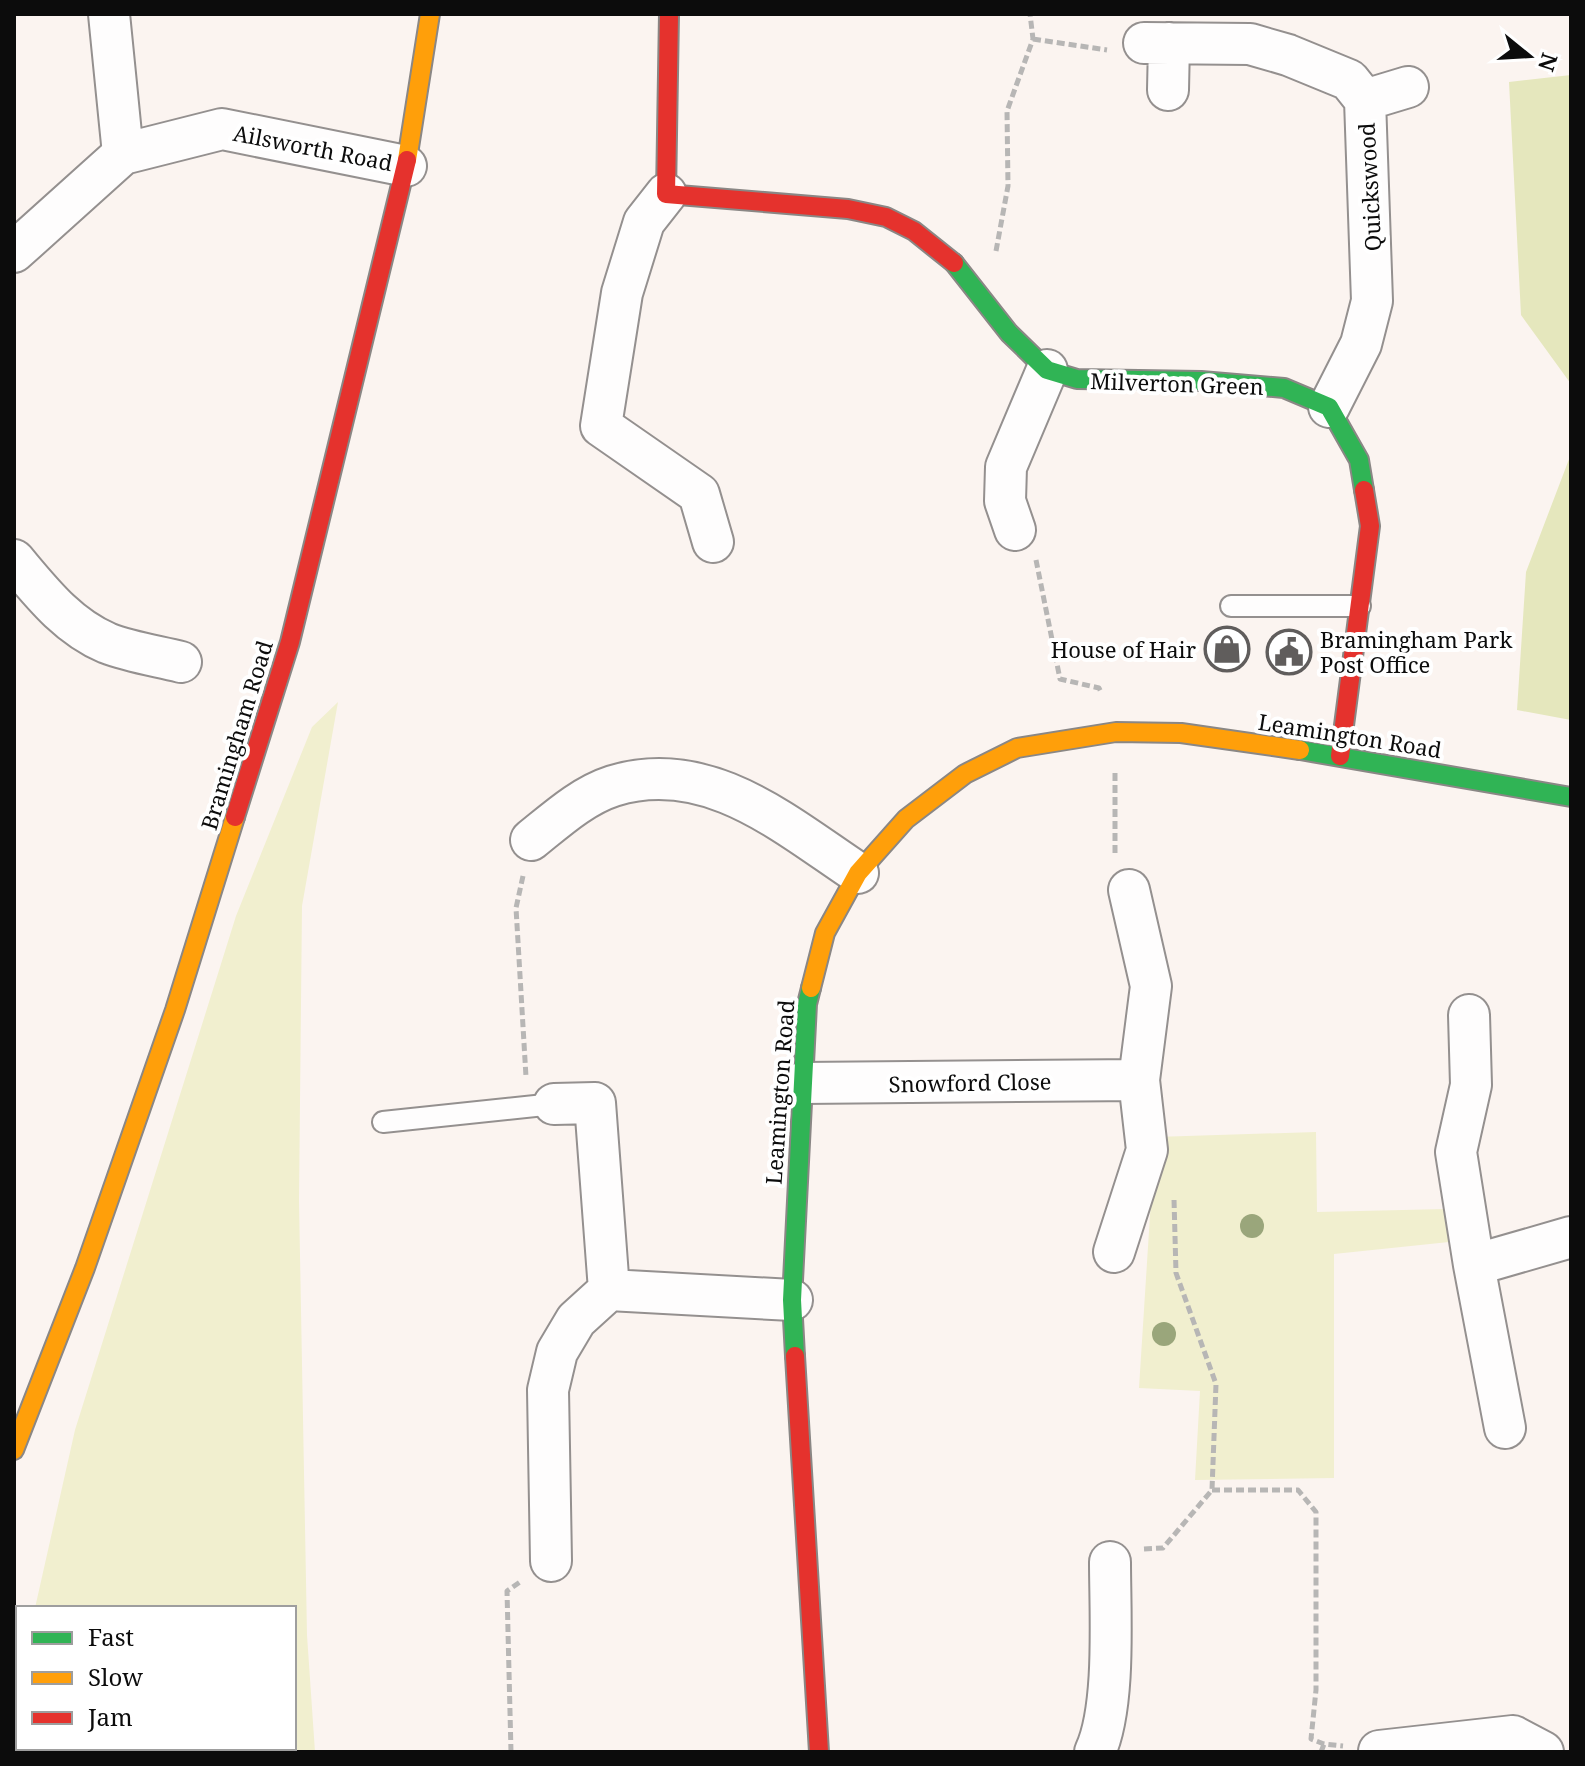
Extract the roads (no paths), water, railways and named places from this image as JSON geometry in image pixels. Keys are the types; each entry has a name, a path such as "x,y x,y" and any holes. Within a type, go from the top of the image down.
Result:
{"street":[{"path":"14,252 123,154 109,14"},
{"name":"Bramingham Road","path":"14,1450 85,1268 175,1010 290,642 406,166 430,14"},
{"path":"669,14 666,194 644,222 622,293 601,426 699,494 713,542"},
{"name":"Quickswood","path":"1168,90 1156,43 1250,44 1288,55 1349,80 1365,100 1372,301 1361,344 1329,407"},
{"path":"1365,100 1408,87"},
{"name":"Ailsworth Road","path":"123,154 222,129 406,166"},
{"path":"666,194 848,209 886,217 914,231 948,256 1009,333 1047,370 1006,467 1005,501 1015,530"},
{"name":"Milverton Green","path":"1047,370 1077,379 1201,381 1284,388 1329,407"},
{"path":"1329,407 1359,460 1370,526 1340,756"},
{"path":"14,560 51,604 78,628 108,643 181,662"},
{"name":"Leamington Road","path":"819,1752 792,1300 807,1004 825,933 858,873 906,819 965,774 1017,748 1116,732 1181,733 1340,756 1571,797"},
{"path":"531,840 578,803 613,786 661,779 708,785 756,805 858,873"},
{"path":"1114,1252 1147,1150 1139,1080 1151,986 1129,890"},
{"path":"1469,1015 1471,1085 1456,1152 1505,1428"},
{"name":"Snowford Close","path":"802,1083 1139,1080"},
{"path":"541,1105 595,1103 609,1290"},
{"path":"1474,1265 1571,1237"},
{"path":"551,1561 548,1390 557,1352 576,1320 609,1290 792,1300"},
{"path":"1095,1752 1109,1687 1110,1562"},
{"path":"1379,1751 1513,1736 1543,1752"}],"lane":[{"path":"1231,606 1360,606"},
{"path":"383,1122 541,1105"}],"place":[{"name":"House of Hair","path":"1227,649"},
{"name":"Bramingham Park Post Office","path":"1289,652"}]}
